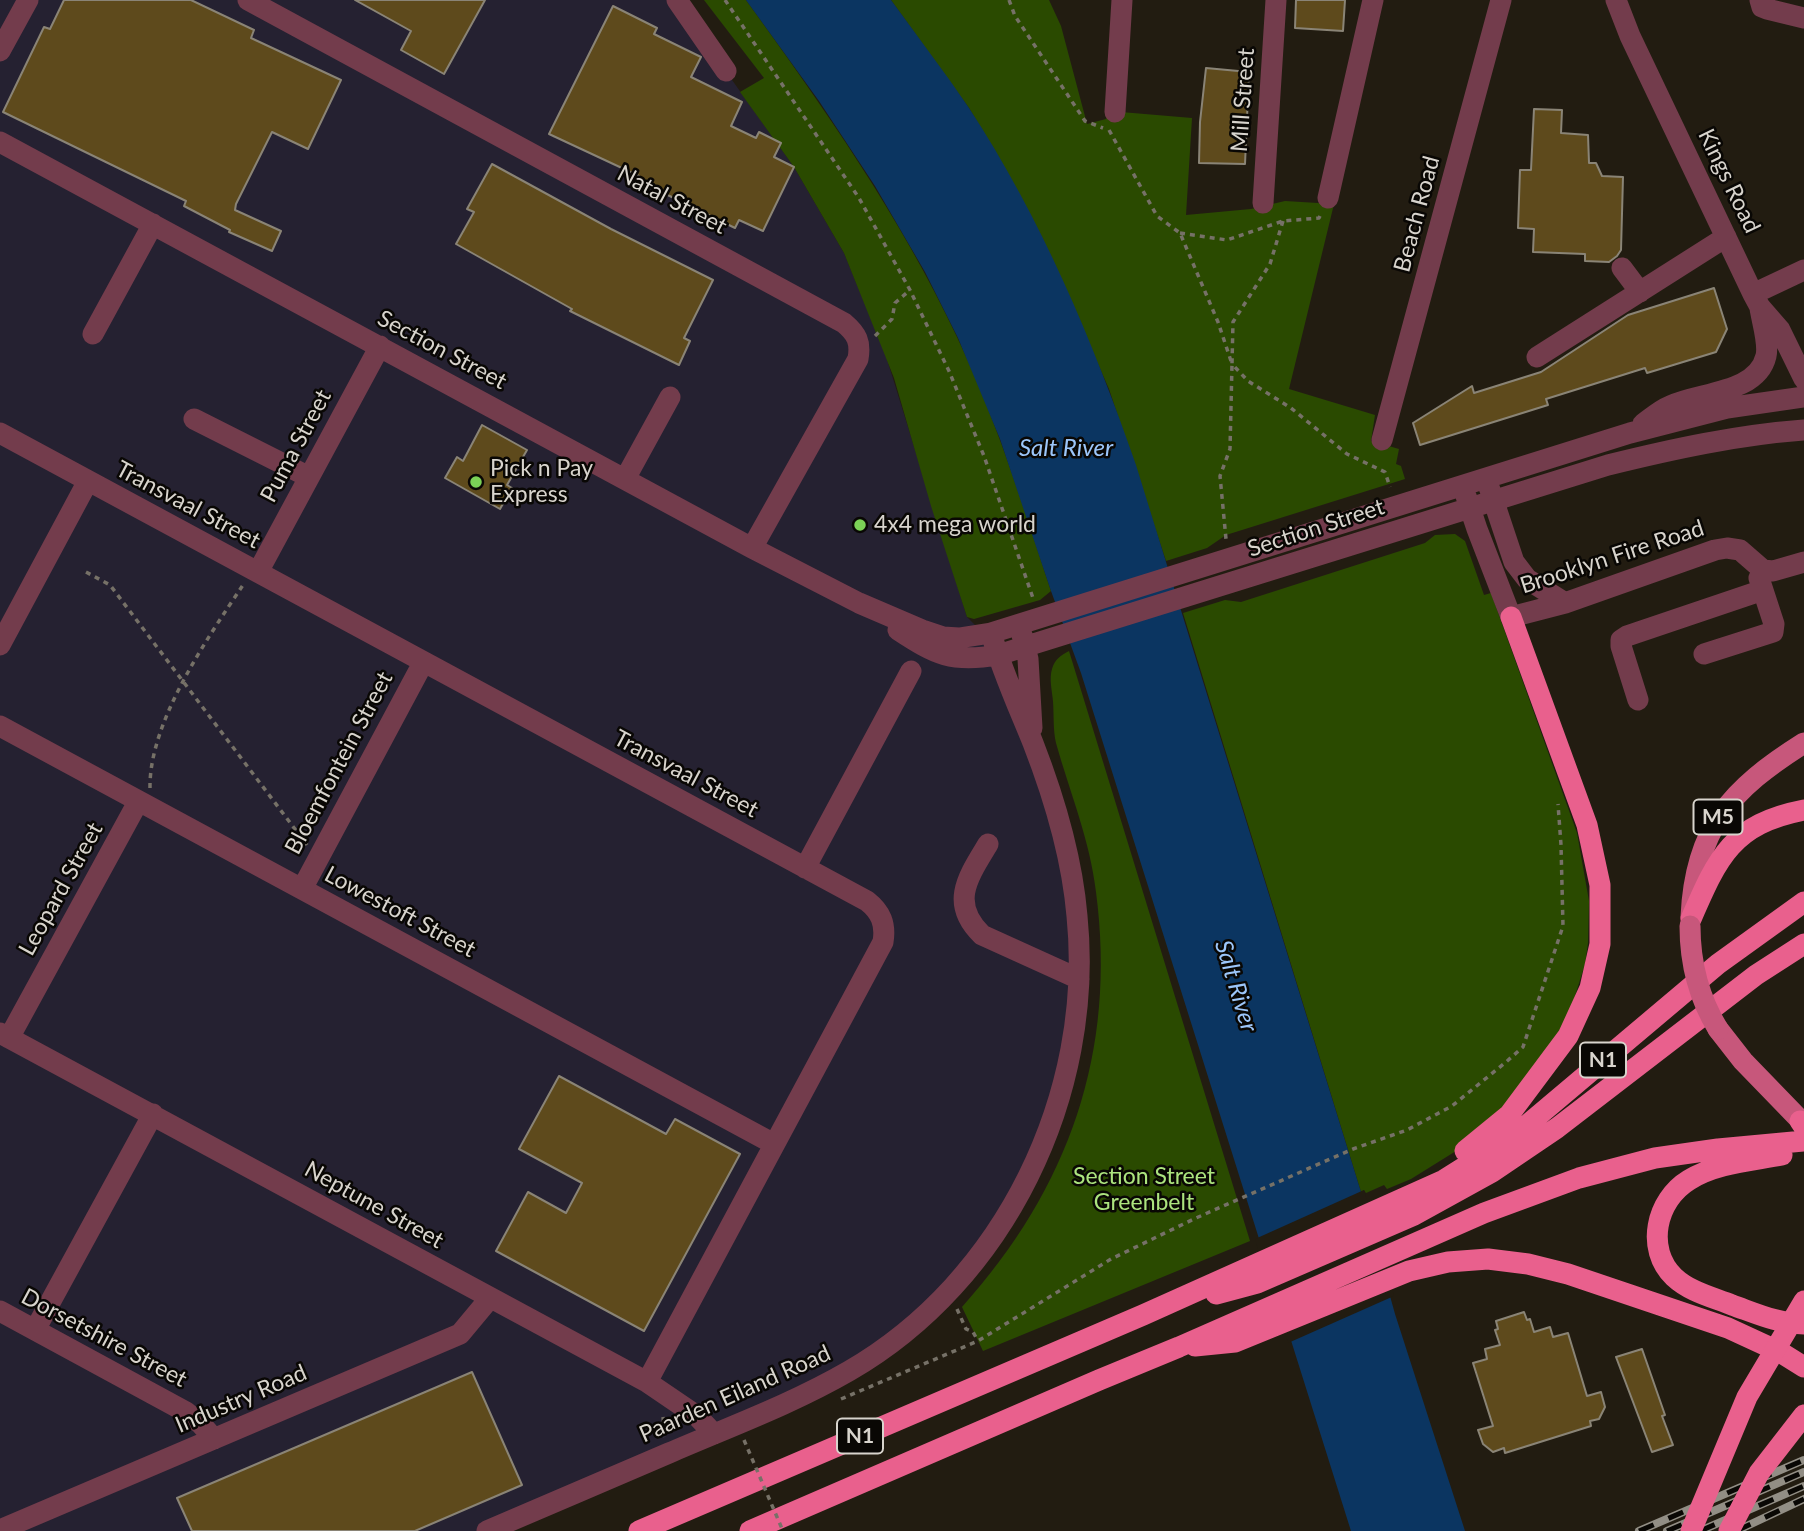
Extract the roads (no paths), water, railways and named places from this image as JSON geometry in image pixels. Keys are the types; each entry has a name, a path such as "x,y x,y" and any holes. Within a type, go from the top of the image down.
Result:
{"highway":[{"path":"1393,1204 1417,1182 1455,1160 1509,1115 1568,1035 1590,988 1597,963 1601,924 1600,885 1595,857 1578,797 1511,617"},
{"path":"1690,923 1719,860 1738,838 1768,819 1804,810"},
{"name":"N1","path":"639,1531 1080,1340 1254,1275 1375,1222 1393,1204 1444,1180 1514,1136 1718,964 1804,902"},
{"path":"1375,1222 1445,1199 1526,1150 1756,975 1804,944"},
{"name":"N1","path":"750,1531 1179,1347 1267,1319 1387,1255 1484,1213 1594,1173 1655,1158 1718,1149 1803,1128"},
{"path":"1804,1150 1720,1167 1691,1178 1667,1201 1658,1223 1657,1235 1662,1258 1672,1275 1682,1284 1771,1319 1804,1324"},
{"path":"1267,1319 1394,1276 1448,1262 1488,1259 1528,1264 1568,1274 1728,1328 1780,1352 1804,1367"},
{"path":"1691,1531 1747,1397 1804,1301"},
{"path":"1729,1531 1759,1473 1804,1415"}],"main road":[{"name":"M5","path":"1803,1128 1718,1029 1703,1000 1697,979 1690,923 1696,870 1702,847 1721,812 1739,791 1759,774 1804,743"}],"street":[{"path":"0,51 28,0"},
{"name":"Natal Street","path":"248,0 832,317 854,332 860,345 858,359 752,548"},
{"path":"677,0 726,71"},
{"path":"1112,121 1122,0"},
{"name":"Mill Street","path":"1263,203 1276,0"},
{"path":"1328,198 1373,0"},
{"name":"Beach Road","path":"1382,440 1501,0"},
{"name":"Kings Road","path":"1616,0 1630,36 1757,301 1780,330 1804,379"},
{"path":"1760,0 1762,6 1767,9 1804,18"},
{"name":"Section Street","path":"0,142 752,548 859,603 943,637 972,638 991,633 1630,433 1727,408 1804,397"},
{"path":"93,334 153,224"},
{"path":"1537,357 1726,237"},
{"path":"1622,268 1640,292"},
{"path":"1630,433 1669,406 1741,384 1755,377 1763,366 1767,353 1757,301 1804,270"},
{"name":"Puma Street","path":"258,572 380,346"},
{"path":"625,479 670,397"},
{"path":"194,419 309,478"},
{"name":"Section Street","path":"859,603 939,654 956,659 998,655 1608,465 1708,441 1804,430"},
{"name":"Transvaal Street","path":"0,433 805,868 875,907 880,914 885,933 884,942 647,1382"},
{"path":"1485,477 1514,562 1527,579 1564,603"},
{"path":"0,645 88,481"},
{"path":"1463,484 1469,507 1511,617"},
{"name":"Brooklyn Fire Road","path":"1511,617 1564,603 1714,550 1740,550 1763,570 1773,571 1804,562"},
{"path":"1704,654 1773,632 1775,628 1753,563"},
{"path":"1638,700 1621,640 1626,636 1763,590"},
{"name":"Paarden Eiland Road","path":"1019,624 1026,647 1033,744"},
{"name":"Paarden Eiland Road","path":"487,1531 807,1393 850,1370 922,1318 973,1263 1006,1217 1041,1152 1055,1114 1070,1058 1079,979 1077,916 1069,860 1053,802 991,633"},
{"name":"Bloemfontein Street","path":"302,888 423,663"},
{"path":"805,868 911,671"},
{"name":"Lowestoft Street","path":"0,726 774,1144"},
{"name":"Leopard Street","path":"5,1036 138,802"},
{"path":"988,844 967,879 964,899 970,924 982,935 1079,979"},
{"name":"Neptune Street","path":"5,1036 647,1382 697,1416 714,1434"},
{"path":"35,1330 153,1114"},
{"name":"Industry Road","path":"0,1530 460,1334 490,1298"},
{"name":"Dorsetshire Street","path":"0,1311 186,1412 214,1439"}],"water":[{"name":"Salt River","path":"746,0 891,0 960,94 995,150 1063,281 1102,372 1136,465 1361,1192 1395,1314 1465,1531 1351,1531 1081,673 1000,439 958,338 925,272 875,186 819,101"}],"railway":[{"path":"1639,1531 1804,1460"},
{"path":"1667,1531 1804,1472"},
{"path":"1700,1531 1804,1486"},
{"path":"1736,1531 1804,1499"}],"place":[{"name":"Pick n Pay Express","path":"476,482"},
{"name":"4x4 mega world","path":"860,525"}],"park label":[{"name":"Section Street Greenbelt","path":"1144,1190"}]}
